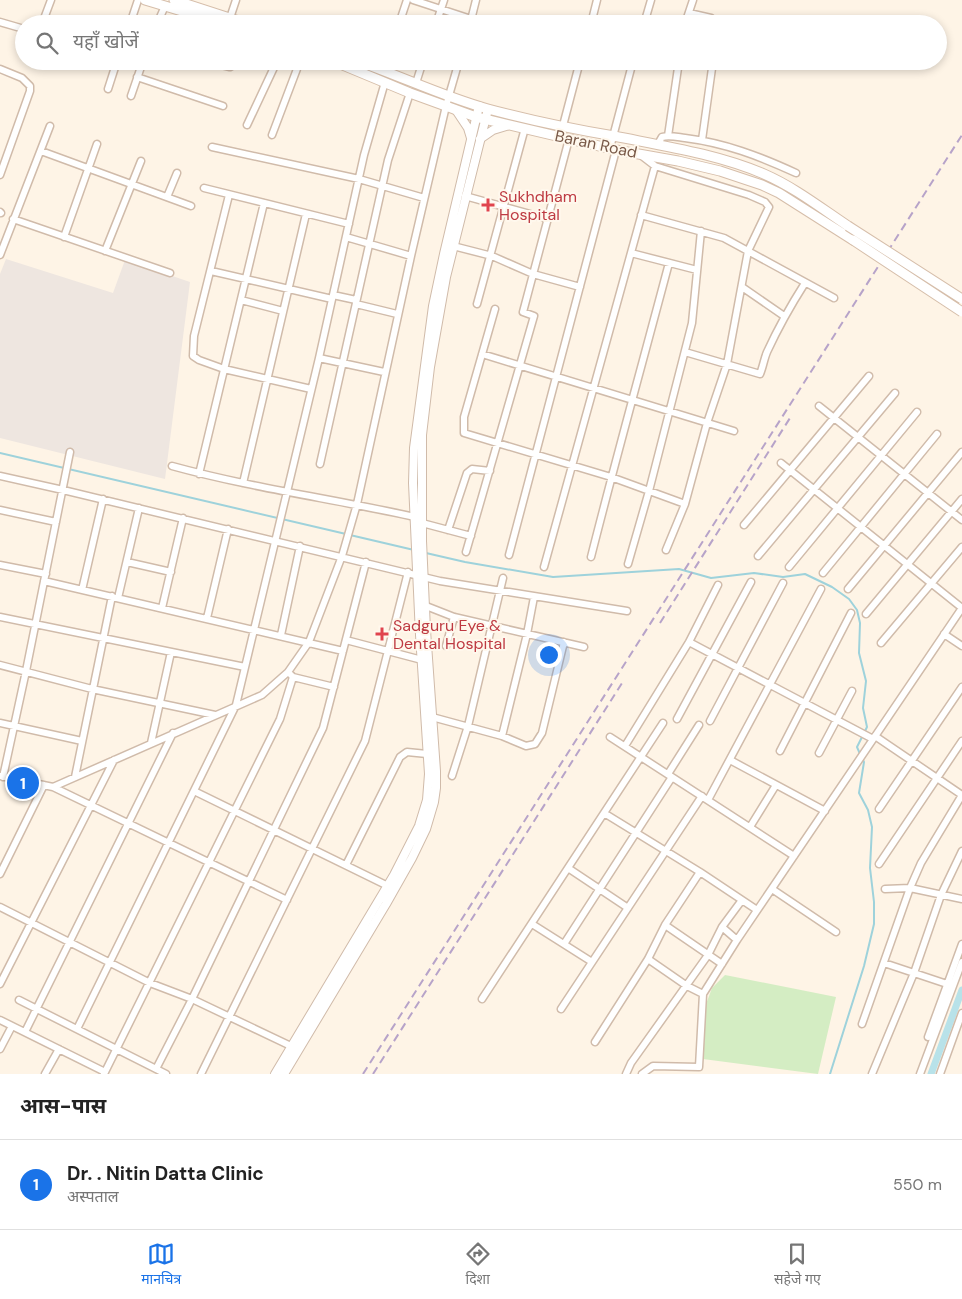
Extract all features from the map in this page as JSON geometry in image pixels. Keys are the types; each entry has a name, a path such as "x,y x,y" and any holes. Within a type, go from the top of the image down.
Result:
{"main road":[{"path":"146,0 202,15"},
{"path":"174,0 212,15"},
{"name":"Baran Road","path":"355,70 410,93 481,118 613,149 720,171 762,185 779,193 962,312"},
{"name":"Baran Road","path":"392,70 416,83 484,108 658,144 764,174 782,183 962,299"}],"street":[{"path":"45,15 51,0"},
{"path":"133,15 138,0"},
{"path":"230,15 236,0"},
{"path":"402,15 407,0"},
{"path":"413,0 456,15"},
{"path":"439,15 444,0"},
{"path":"472,15 476,0"},
{"path":"593,15 597,0"},
{"path":"647,15 651,0"},
{"path":"693,0 689,13 698,15"},
{"path":"161,15 165,6"},
{"path":"0,22 15,26"},
{"path":"108,89 114,70"},
{"path":"131,96 140,70"},
{"path":"247,125 273,70"},
{"path":"272,135 297,70"},
{"path":"416,83 420,70"},
{"path":"0,1020 105,1073 280,719 291,674 309,642 342,556 357,504 384,372 446,106 457,70"},
{"path":"466,552 534,316 523,312 548,219 564,138 563,125 578,70"},
{"path":"509,555 580,287 613,149 612,136 631,70"},
{"path":"668,136 678,70"},
{"path":"702,140 711,70"},
{"path":"0,71 22,78 30,86 28,97 3,158 0,174"},
{"path":"137,77 223,106"},
{"path":"77,1029 236,705 319,358 359,179 385,82"},
{"path":"320,464 388,160 410,93"},
{"path":"284,1074 295,1048 414,839 424,814 429,789 422,660 421,576 419,541 415,517 414,448 426,353 444,254 484,108"},
{"path":"419,541 422,523 421,457 425,401 439,315 465,196 475,139 456,110"},
{"path":"475,139 492,130 509,125"},
{"path":"0,255 50,126"},
{"path":"477,304 492,256 503,207 525,128"},
{"path":"658,144 662,137 668,136 702,140 749,152 796,173"},
{"path":"64,237 97,144"},
{"path":"212,147 359,179 424,198"},
{"path":"41,151 191,206"},
{"path":"639,153 655,166 749,196 765,202 769,206 748,251 727,364 707,423 685,504 666,550"},
{"path":"105,251 141,161"},
{"path":"544,567 655,166"},
{"path":"167,197 177,173"},
{"path":"204,188 349,224"},
{"path":"229,194 194,336 193,356 198,360 224,369 311,389"},
{"path":"465,196 548,219"},
{"path":"199,474 264,203"},
{"path":"243,483 306,214"},
{"path":"642,215 724,238 834,298"},
{"path":"14,219 170,273"},
{"path":"628,564 649,491 692,323 701,231"},
{"path":"346,237 411,256"},
{"path":"453,246 492,256 533,274 580,287"},
{"path":"631,254 698,270"},
{"path":"591,557 669,263"},
{"path":"211,271 288,289 356,302 398,314"},
{"path":"684,352 760,374 766,355 784,316 805,283"},
{"path":"742,287 784,316"},
{"path":"241,300 283,310"},
{"path":"495,309 464,417 464,433 611,477 685,504"},
{"path":"482,354 734,431"},
{"path":"319,358 384,372"},
{"path":"744,525 869,376"},
{"path":"758,556 895,393"},
{"path":"819,406 962,520"},
{"path":"789,567 917,412"},
{"path":"823,573 937,434"},
{"path":"70,452 36,624 2,776 54,787 287,900"},
{"path":"848,589 962,452"},
{"path":"642,1074 653,1066 699,1067 703,994 757,910 864,754 872,737 962,608 781,463"},
{"path":"172,466 199,474 415,517"},
{"path":"448,530 467,473 472,469 490,471"},
{"path":"0,476 421,576 534,597 627,611"},
{"path":"82,590 103,499"},
{"path":"866,614 962,499"},
{"path":"74,777 103,638 126,562 139,508"},
{"path":"0,510 56,522"},
{"path":"162,608 183,518"},
{"path":"422,523 471,536"},
{"path":"207,618 228,529"},
{"path":"281,636 300,546"},
{"path":"881,643 962,547"},
{"path":"126,562 170,572"},
{"path":"156,1069 192,999 323,728 366,562"},
{"path":"0,565 82,590 343,651"},
{"path":"201,1074 366,741 408,572"},
{"path":"275,1074 295,1048 386,904 426,829 434,802 436,788 426,606 421,576"},
{"path":"452,776 468,726 503,578"},
{"path":"677,719 713,655 750,582"},
{"path":"710,721 784,583"},
{"path":"625,746 689,642 718,585"},
{"path":"561,1009 665,852 705,798 730,760 821,589"},
{"path":"502,736 534,597"},
{"path":"426,606 454,617 584,647"},
{"path":"780,751 851,613"},
{"path":"0,617 245,667"},
{"path":"446,646 454,617"},
{"path":"944,634 962,646"},
{"path":"346,640 422,660"},
{"path":"432,717 502,736 526,746 535,744 542,733 564,642"},
{"path":"689,642 858,732 872,737 962,795 921,862 862,1024"},
{"path":"151,744 171,652"},
{"path":"0,665 92,689 215,715"},
{"path":"291,674 334,688"},
{"path":"54,787 262,695 291,674"},
{"path":"879,809 962,687"},
{"path":"819,753 852,691"},
{"path":"0,722 82,741"},
{"path":"482,998 663,723"},
{"path":"564,944 636,833 699,725"},
{"path":"25,1032 130,824 173,733"},
{"path":"610,737 794,856"},
{"path":"879,864 962,741"},
{"path":"346,865 400,757 407,752 427,754"},
{"path":"0,984 114,760"},
{"path":"730,760 825,811"},
{"path":"0,874 44,785"},
{"path":"750,827 776,785"},
{"path":"194,791 388,886"},
{"path":"604,814 700,872 757,910"},
{"path":"872,1074 914,973 941,895 962,851"},
{"path":"568,868 628,908"},
{"path":"595,1042 648,959 665,925 700,872"},
{"path":"885,889 910,888 962,899"},
{"path":"772,889 836,932"},
{"path":"626,1074 631,1063 708,955 722,927 742,900"},
{"path":"0,907 30,924 150,983 192,999 295,1048"},
{"path":"532,924 592,962"},
{"path":"665,925 722,964"},
{"path":"722,927 737,940"},
{"path":"928,1037 962,944"},
{"path":"648,959 687,986 703,994"},
{"path":"920,1074 962,962"},
{"path":"884,963 947,984"},
{"path":"19,1000 166,1074"},
{"path":"940,1074 962,1013"},
{"path":"0,1049 12,1026"},
{"path":"45,1074 58,1049"}],"shaded area":[{"path":"6,259 113,293 125,260 190,282 165,479 0,438 0,274"}],"green space":[{"path":"725,975 836,997 818,1074 703,1059 705,1007 712,988"}],"waterway":[{"path":"0,453 346,534"},
{"path":"350,535 414,550"},
{"path":"426,553 465,562 553,577 679,569 711,578 754,573 783,577 805,574 832,587 849,599 857,610 860,623 859,653 866,681 863,708 867,727 857,747 860,754"},
{"path":"830,1074 864,966 874,924 874,902 870,868 872,827 868,810 859,793 864,762 862,758"},
{"path":"931,1074 962,990"}],"railway":[{"path":"363,1074 962,135"},
{"path":"660,623 790,418"},
{"path":"373,1074 624,680"}],"place":[{"name":"Sukhdham Hospital","path":"488,205"},
{"name":"Sadguru Eye & Dental Hospital","path":"382,634"},
{"name":"Dr. . Nitin Datta Clinic","path":"23,783"}]}
